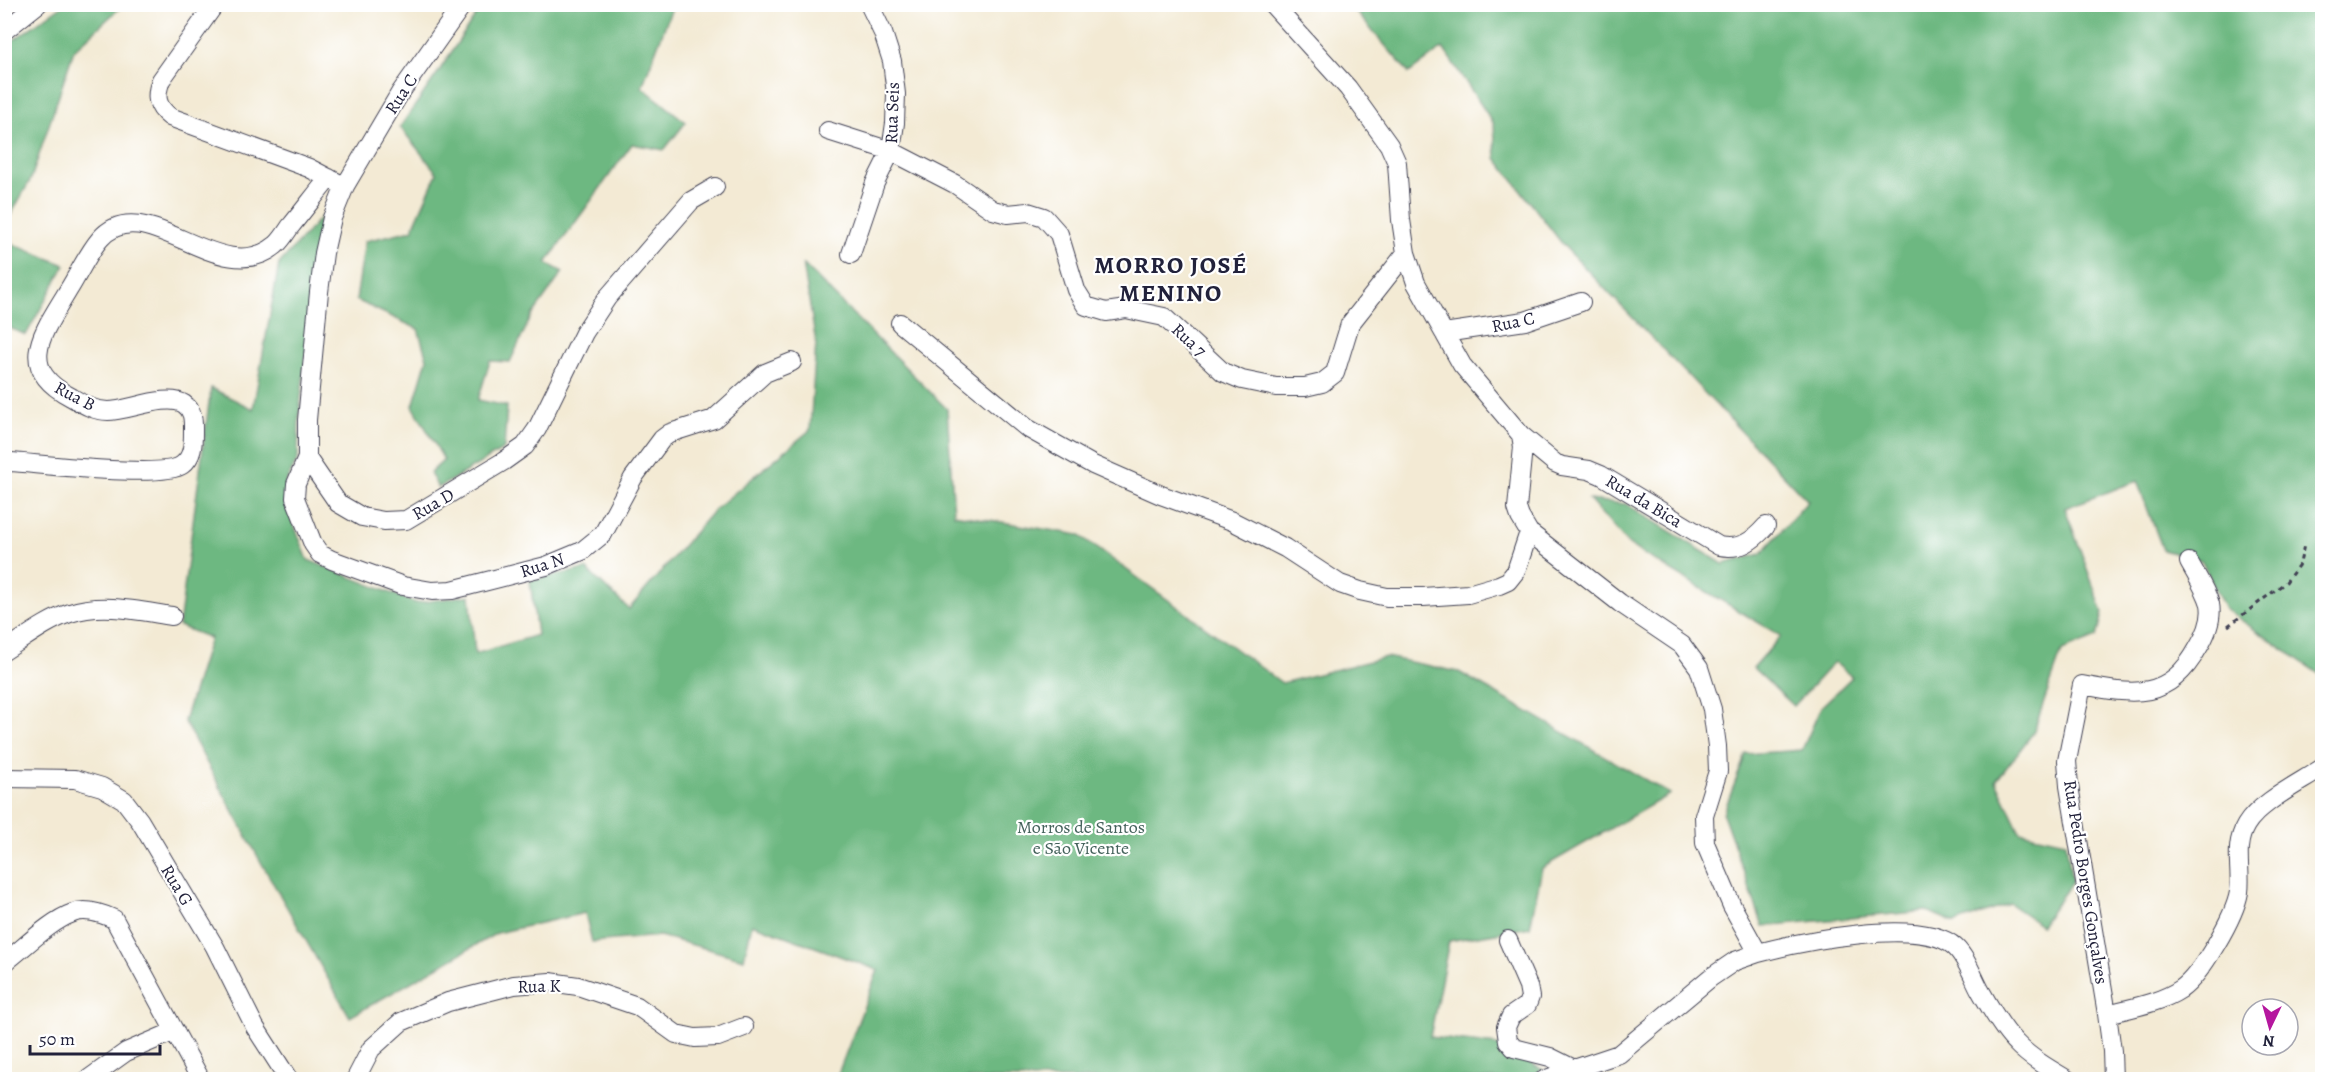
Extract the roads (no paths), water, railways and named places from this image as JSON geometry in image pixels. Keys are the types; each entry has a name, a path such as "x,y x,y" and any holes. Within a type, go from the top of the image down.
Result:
{"street":[{"path":"4,31 38,4"},
{"path":"215,4 161,80 156,92 161,109 170,117 309,168 337,182 324,253 307,420 307,458"},
{"name":"Rua C","path":"337,182 463,4"},
{"name":"Rua Seis","path":"851,254 875,183 891,151 895,123 896,94 892,62 883,33 869,4"},
{"name":"Rua da Bica","path":"1272,4 1348,88 1389,145 1397,163 1406,253 1416,283 1462,365 1521,435 1562,466 1589,470 1601,475 1719,546 1731,548 1743,546 1754,540 1766,526"},
{"name":"Rua 7","path":"828,131 891,151 955,184 993,210 1008,214 1028,212 1044,218 1059,234 1076,290 1086,306 1106,312 1126,309 1164,317 1223,372 1242,380 1276,387 1305,387 1329,379 1339,363 1350,324 1406,253"},
{"name":"Rua B","path":"4,463 132,472 171,470 182,466 189,458 193,447 194,419 189,409 181,402 167,400 110,411 95,410 60,392 46,380 39,367 37,353 42,335 100,239 115,226 128,223 151,227 214,254 236,257 256,255 276,246 337,182"},
{"name":"Rua D","path":"307,458 338,503 362,517 384,521 406,520 504,461 525,446 537,429 579,344 607,297 691,201 715,187"},
{"name":"Rua C","path":"1444,333 1525,321 1581,302"},
{"path":"900,323 1027,428 1093,465 1161,495 1232,521 1285,548 1340,584 1360,591 1387,597 1423,597 1468,594 1499,585 1508,581 1516,571 1529,532"},
{"name":"Rua N","path":"307,458 296,484 296,498 313,544 320,554 403,586 432,591 452,590 546,566 582,551 603,534 633,478 662,440 670,434 714,419 765,373 792,362"},
{"path":"1521,435 1523,447 1517,508 1529,532 1620,603 1682,645 1699,668 1712,709 1718,771 1704,816 1705,843 1732,906 1758,953"},
{"name":"Rua Pedro Borges Gonçalves","path":"2113,1080 2107,1014 2069,786 2067,761 2082,685 2127,693 2153,690 2183,671 2206,633 2210,622 2209,602 2189,562"},
{"path":"4,651 50,622 70,613 92,608 114,608 172,616"},
{"path":"2107,1014 2160,999 2181,988 2197,971 2217,944 2239,894 2240,869 2237,854 2246,824 2263,808 2322,768"},
{"name":"Rua G","path":"4,778 75,779 102,786 124,800 140,821 209,938 255,1027 289,1080"},
{"path":"4,963 56,923 75,912 106,915 114,919 201,1080"},
{"path":"1544,1080 1619,1054 1710,978 1735,961 1788,945 1850,936 1905,932 1934,936 1956,948 1986,999 2016,1043 2068,1080"},
{"path":"1508,940 1528,986 1530,998 1527,1005 1511,1016 1506,1027 1508,1041 1514,1048 1550,1058 1574,1069"},
{"name":"Rua K","path":"355,1080 371,1049 401,1022 448,1002 514,985 550,982 578,986 637,1006 676,1034 695,1038 718,1037 744,1027"},
{"path":"87,1080 126,1052 175,1030"}],"district":[{"name":"MORRO JOSÉ MENINO","path":"1171,279"}],"park label":[{"name":"Morros de Santos e São Vicente","path":"1081,837"}]}
